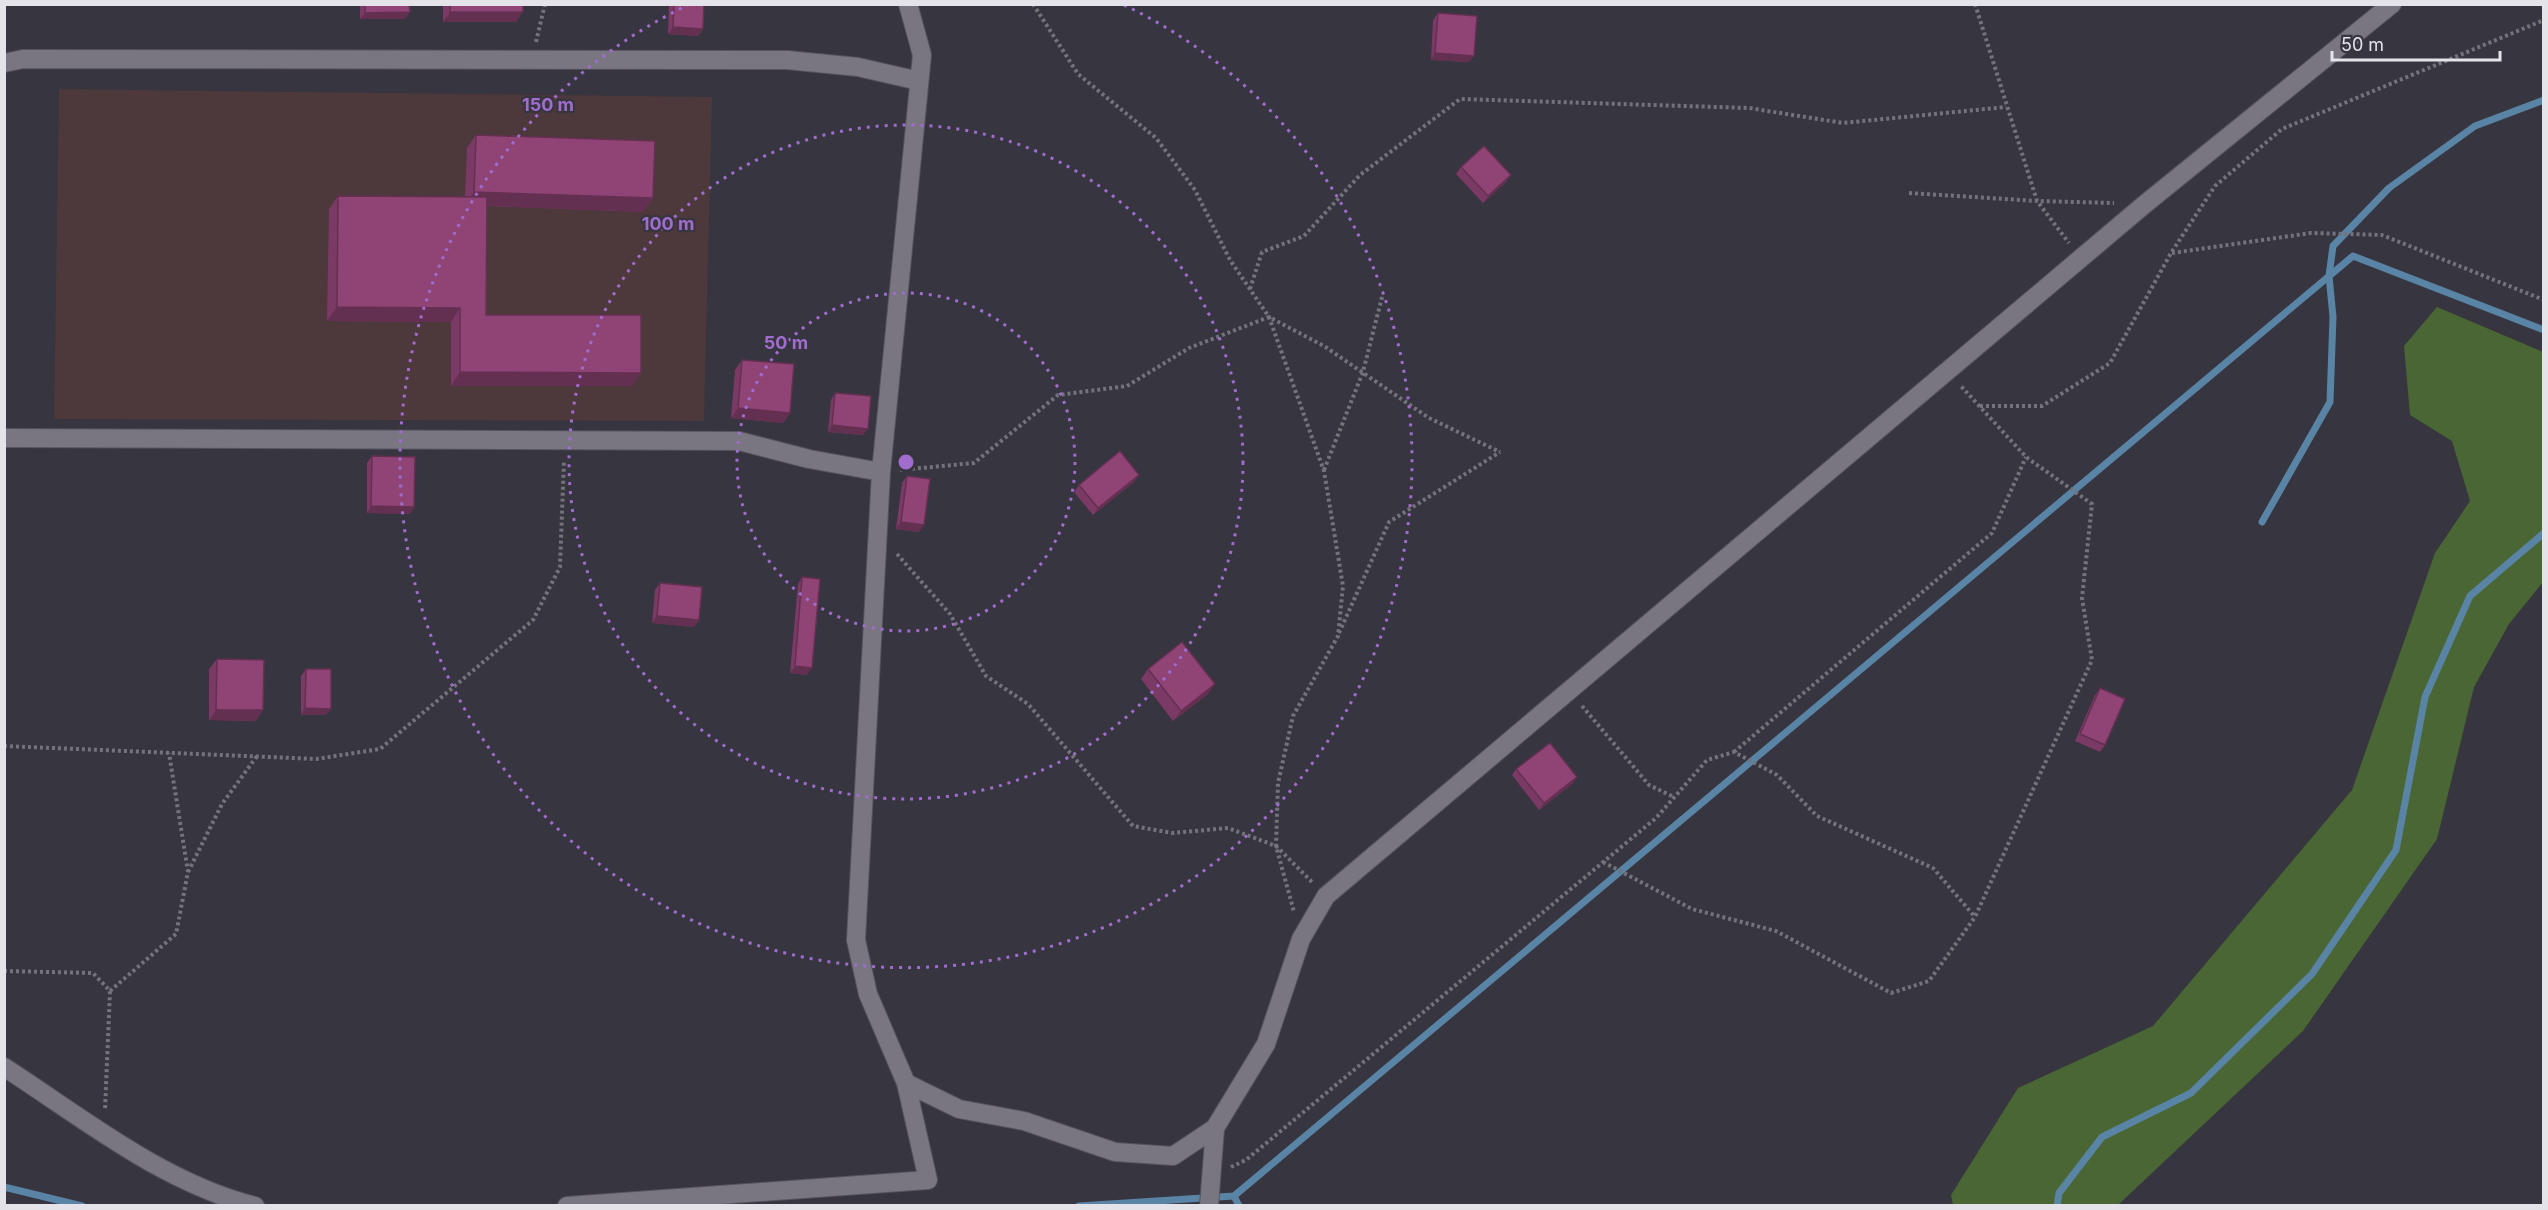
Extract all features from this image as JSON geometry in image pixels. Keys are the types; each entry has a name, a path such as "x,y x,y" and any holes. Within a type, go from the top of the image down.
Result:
{"street":[{"path":"567,1206 928,1180 906,1083 868,994 856,940 881,472 922,55 908,4"},
{"path":"906,1083 959,1109 1024,1121 1115,1152 1173,1156 1215,1128 1266,1044 1301,939 1326,897 2080,258 2392,4"},
{"path":"4,63 23,58 787,60 858,67 919,81"},
{"path":"4,438 739,441 808,459 881,472"},
{"path":"4,1066 165,1171 230,1199 255,1206"},
{"path":"1209,1206 1215,1128"}],"path":[{"path":"533,59 545,4"},
{"path":"1033,4 1078,74 1156,138 1195,190 1230,260 1269,317 1324,471 1343,586 1338,636"},
{"path":"1975,4 2037,201 2080,258"},
{"path":"1979,406 2042,406 2110,363 2171,253 2215,186 2282,129 2544,20"},
{"path":"1250,289 1262,252 1304,236 1360,175 1460,99 1749,108 1843,123 2006,107"},
{"path":"1909,193 2037,201 2145,204"},
{"path":"2171,253 2311,233 2382,235 2544,300"},
{"path":"1324,471 1363,372 1382,297"},
{"path":"881,472 974,463 1058,395 1127,386 1189,348 1269,317 1324,346 1429,418 1500,452 1389,522 1338,636 1293,716 1278,783 1276,846 1301,939"},
{"path":"1604,862 1692,909 1776,931 1891,993 1929,981 1975,917 2092,660 2082,598 2092,504 2026,457 1947,371"},
{"path":"4,746 316,759 380,749 533,620 560,567 565,440"},
{"path":"1212,1176 1246,1161 1656,818 1707,759 1734,752 1992,533 2026,457"},
{"path":"878,532 950,614 986,676 1028,704 1133,826 1172,833 1228,828 1276,846 1326,897"},
{"path":"1569,692 1649,785 1674,797"},
{"path":"1734,752 1777,775 1817,816 1933,868 1975,917"},
{"path":"169,753 188,872"},
{"path":"110,991 176,934 188,872 222,804 258,756"},
{"path":"4,971 93,973 110,991 105,1132"}],"shaded area":[{"path":"59,89 712,97 704,421 54,419"}],"green space":[{"path":"2437,307 2543,352 2543,582 2509,624 2474,687 2437,839 2303,1031 2118,1205 1953,1205 1951,1195 2018,1088 2153,1026 2352,790 2435,553 2470,501 2452,441 2410,415 2404,346"}],"building":[{"path":"365,4 409,4 410,12 365,13"},
{"path":"450,4 523,4 523,12 450,12"},
{"path":"674,4 704,4 703,29 673,27"},
{"path":"1438,13 1477,16 1474,56 1435,53"},
{"path":"476,135 655,141 653,198 474,192"},
{"path":"1484,146 1511,175 1488,196 1461,167"},
{"path":"338,196 487,197 486,315 641,315 641,373 460,372 460,308 337,307"},
{"path":"742,360 794,364 790,413 738,408"},
{"path":"835,393 871,396 868,429 832,425"},
{"path":"1120,451 1139,475 1098,508 1079,485"},
{"path":"372,456 415,457 414,507 371,506"},
{"path":"907,476 930,479 924,525 901,522"},
{"path":"802,577 820,579 812,668 795,666"},
{"path":"660,583 702,587 699,620 657,616"},
{"path":"1182,642 1215,684 1181,711 1148,669"},
{"path":"217,659 264,660 263,710 216,710"},
{"path":"306,669 331,669 331,709 305,708"},
{"path":"2100,688 2125,699 2105,745 2080,734"},
{"path":"1550,743 1577,777 1544,803 1516,769"}],"waterway":[{"path":"2262,522 2330,402 2333,317 2329,276 2333,246 2389,188 2475,126 2544,100"},
{"path":"1079,1206 1234,1196 2353,256 2544,330"},
{"path":"2057,1206 2059,1193 2102,1137 2191,1093 2312,974 2396,850 2425,697 2470,596 2544,533"},
{"path":"4,1187 82,1206"},
{"path":"1234,1196 1239,1206"}]}
